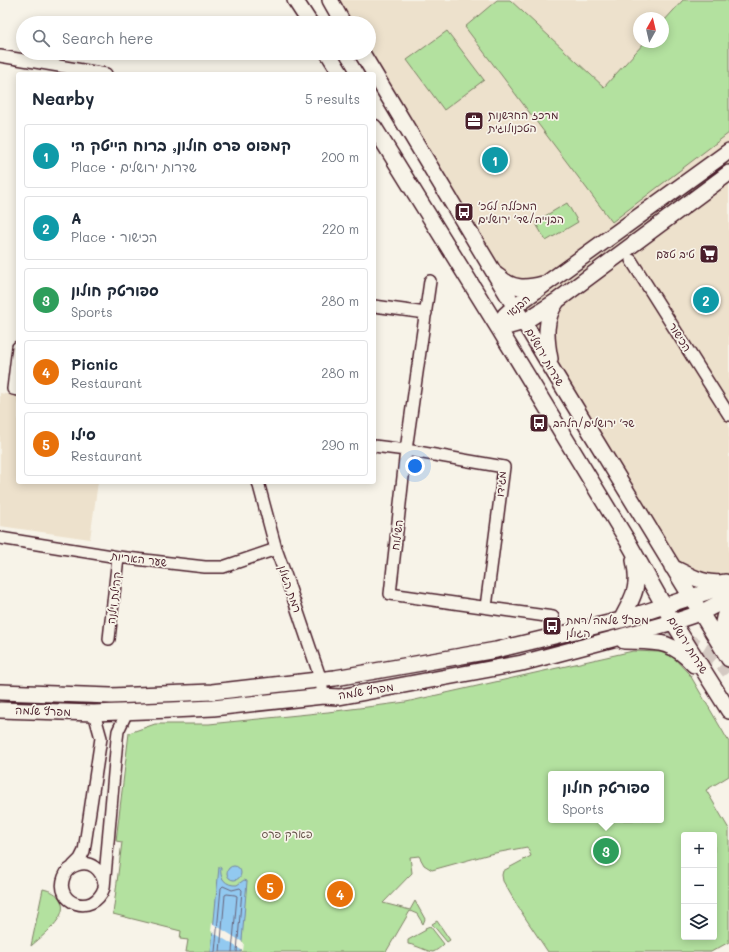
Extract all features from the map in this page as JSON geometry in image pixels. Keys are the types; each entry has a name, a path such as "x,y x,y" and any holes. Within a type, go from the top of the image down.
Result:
{"main road":[{"path":"295,0 305,16"},
{"path":"330,0 340,16"},
{"path":"332,60 340,72"},
{"name":"שדרות ירושלים","path":"366,60 373,72"},
{"name":"שדרות ירושלים","path":"376,76 729,659"},
{"name":"שדרות ירושלים","path":"376,130 499,329 627,540 673,622 729,711"},
{"name":"הבנאי","path":"499,329 505,315 515,306 729,151"},
{"name":"הבנאי","path":"499,329 524,322 558,300 729,173"},
{"path":"614,258 620,257 632,260 632,249 636,242"},
{"path":"492,268 500,277 511,285 522,288 534,287 547,283"},
{"path":"552,369 546,341 547,322 553,307 558,300"},
{"path":"621,620 636,593 637,578 635,561 627,540"},
{"path":"672,567 697,579 710,583 729,582"},
{"name":"מפרץ שלמה","path":"0,692 111,696 212,692 321,680 496,650 621,620 707,592 729,582"},
{"name":"מפרץ שלמה","path":"0,710 94,713 127,712 213,708 323,696 339,697 498,668 610,637 673,622 700,613 729,598"},
{"path":"729,606 722,620 729,654"},
{"path":"418,664 483,663 610,637 663,643 675,648 687,657 715,688"}],"street":[{"path":"0,56 16,59"},
{"path":"24,60 94,72"},
{"name":"הכישור","path":"632,260 729,415"},
{"name":"השילוח","path":"430,281 406,450 390,594 553,617"},
{"path":"376,306 426,313"},
{"path":"15,389 16,375"},
{"name":"מגידו","path":"376,446 504,467 486,607"},
{"name":"רמת הגולן","path":"259,484 276,549 321,680 323,696"},
{"name":"שער האריות","path":"0,538 118,556 205,567 223,567 276,549"},
{"name":"קהילת וילנה","path":"109,639 118,556"},
{"path":"94,713 101,738 84,851 80,859 65,875 62,887 64,893 72,902 80,905 86,905 95,901 102,893 118,731 127,712"},
{"path":"74,866 85,864 91,865 100,872 104,883"}],"shaded area":[{"path":"337,0 729,0 729,647 373,60 376,60 376,16 346,16"},
{"path":"0,393 16,396 16,484 98,484 90,539 0,526"}],"green space":[{"path":"497,0 510,0 604,87 640,48 669,48 669,15 683,0 729,0 729,133 612,222 465,27"},
{"path":"447,31 484,80 444,110 407,60"},
{"path":"567,203 578,222 546,241 535,222"},
{"name":"פארק פרס","path":"633,651 660,652 673,657 690,675 729,742 729,776 706,790 729,829 729,942 711,952 548,952 518,907 503,881 503,871 531,856 527,847 490,854 432,870 424,865 419,856 410,857 412,873 383,903 410,910 415,901 425,919 423,924 417,914 410,911 386,952 186,952 188,940 180,939 181,931 113,914 122,842 116,841 129,733 155,724 209,724 328,712 406,702"},
{"path":"43,889 58,896 61,901 61,913 53,926 31,946"},
{"path":"437,921 450,940 447,942 432,924"},
{"path":"430,926 444,944 440,948 433,952 408,944 408,940 426,930 425,928"}],"water":[{"path":"234,866 239,868 241,873 239,878 234,880 229,878 227,873 229,868"},
{"path":"219,867 221,868 222,878 227,883 237,885 244,880 247,881 241,952 211,952"}],"pier":[{"path":"212,923 244,943 243,951 211,931"}],"tunnel":[{"path":"638,632 664,635 700,647 711,654 729,672"}],"place":[{"name":"מרכז החדשנות הטכנולוגית","path":"474,121"},
{"name":"קמפוס פרס חולון, ברוח הייטק הי","path":"495,160"},
{"name":"המכללה לטכ׳ הבנייה/שד׳ ירושלים","path":"464,212"},
{"name":"טיב טעם","path":"709,254"},
{"name":"A","path":"706,300"},
{"name":"שד׳ ירושלים/הלהב","path":"539,423"},
{"name":"מפרץ שלמה/רמת הגולן","path":"552,626"},
{"name":"ספורטק חולון","path":"606,851"},
{"name":"סילו","path":"270,887"},
{"name":"Picnic","path":"340,894"}]}
